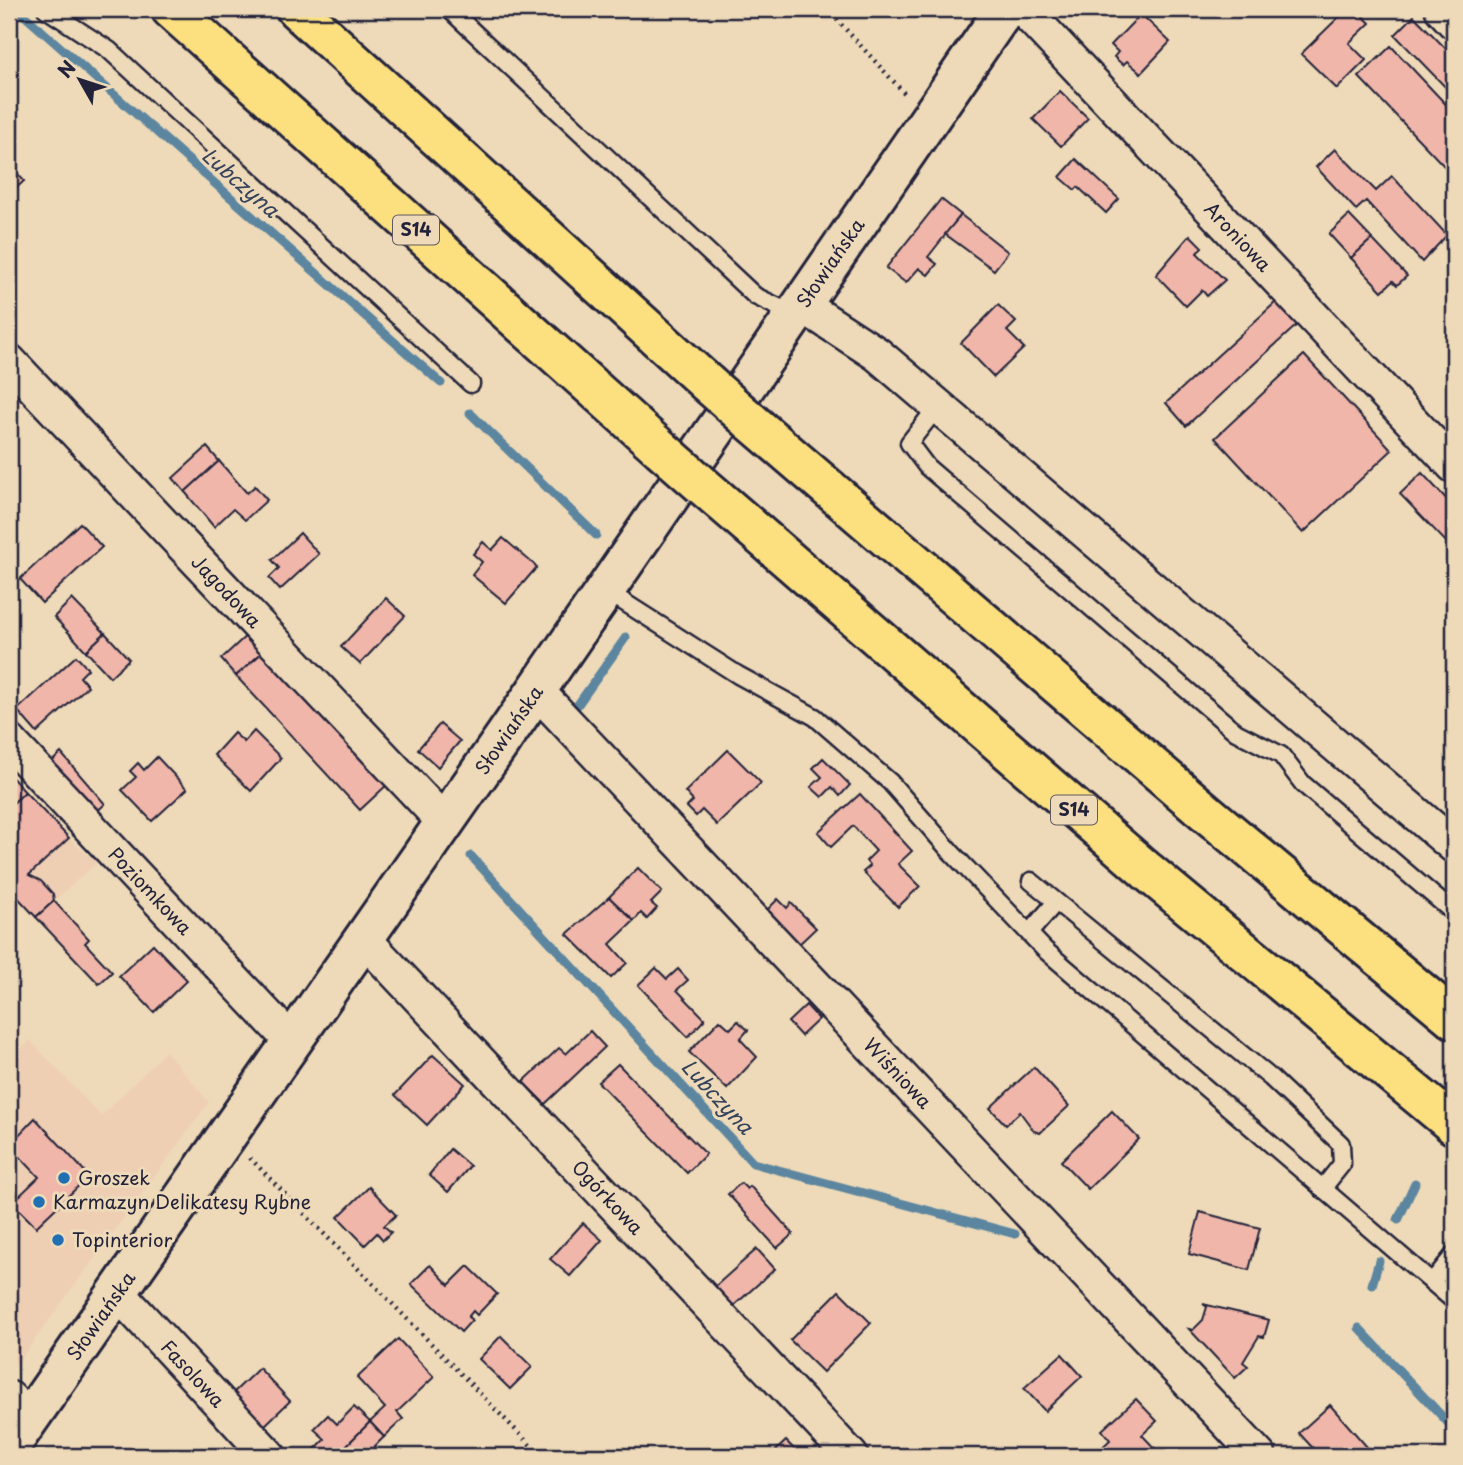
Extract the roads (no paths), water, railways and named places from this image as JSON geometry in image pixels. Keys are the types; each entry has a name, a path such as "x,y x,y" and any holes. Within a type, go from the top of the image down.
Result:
{"highway":[{"name":"S14","path":"172,9 702,485 1116,845 1454,1125"},
{"path":"296,9 748,420 1209,816 1454,1019"}],"street":[{"name":"Słowiańska","path":"15,1422 118,1293 1005,9"},
{"name":"Aroniowa","path":"1023,9 1454,466"},
{"path":"1442,9 1454,22"},
{"path":"799,310 877,354 1454,846"},
{"name":"Jagodowa","path":"9,361 444,823"},
{"name":"Wiśniowa","path":"536,690 1259,1456"},
{"name":"Poziomkowa","path":"9,741 292,1042"},
{"name":"Ogórkowa","path":"364,939 851,1456"},
{"name":"Fasolowa","path":"118,1293 270,1456"}],"lane":[{"path":"46,9 109,50 471,384"},
{"path":"449,9 755,296 799,310"},
{"path":"938,406 909,443 927,467 1236,732 1281,755 1303,784 1454,913"},
{"path":"604,590 738,675 815,717 890,782 952,853 1029,933 1454,1301"},
{"path":"1031,881 1271,1078 1340,1144 1342,1164 1322,1189"},
{"path":"1029,933 1056,902"},
{"path":"1432,1282 1454,1255"}],"waterway":[{"name":"Lubczyna","path":"17,9 441,383"},
{"name":"Lubczyna","path":"470,413 596,535"},
{"name":"Lubczyna","path":"574,710 626,637"},
{"name":"Lubczyna","path":"471,856 753,1163 1015,1234"},
{"name":"Lubczyna","path":"1398,1220 1415,1183"},
{"name":"Lubczyna","path":"1372,1285 1379,1261"},
{"name":"Lubczyna","path":"1359,1328 1454,1429"}],"place":[{"name":"Groszek","path":"64,1178"},
{"name":"Karmazyn Delikatesy Rybne","path":"39,1202"},
{"name":"Topinterior","path":"58,1240"}]}
